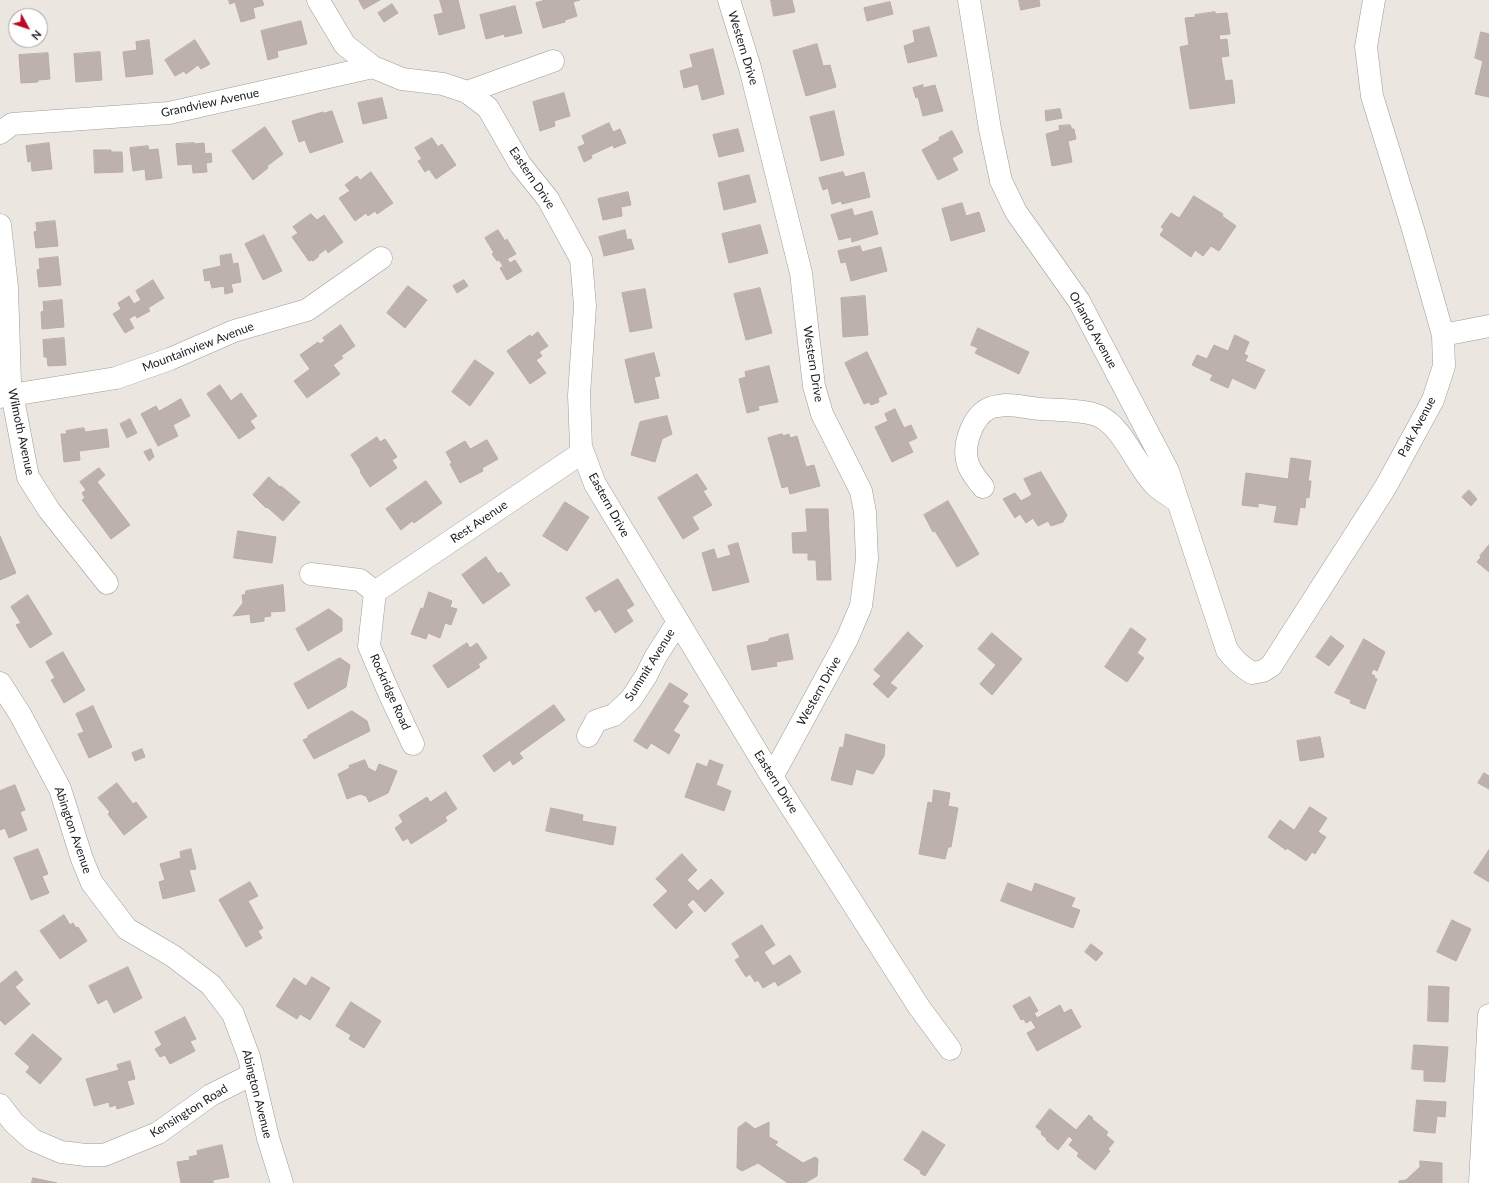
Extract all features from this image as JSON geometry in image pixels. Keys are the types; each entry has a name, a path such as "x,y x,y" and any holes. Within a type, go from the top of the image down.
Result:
{"street":[{"name":"Eastern Drive","path":"318,0 346,45 373,67 402,79 443,84 467,92 488,108 520,164 548,199 581,259 585,306 579,395 581,447 595,484 772,777 919,1007 950,1049"},
{"name":"Western Drive","path":"728,0 750,68 801,273 814,386 822,414 861,491 865,512 868,560 861,606 847,640 772,777"},
{"name":"Orlando Avenue","path":"969,0 990,129 1001,181 1016,212 1079,301 1168,471 1227,650 1233,658"},
{"name":"Park Avenue","path":"1233,658 1252,673 1263,671 1271,666 1385,488 1433,400 1444,366 1443,335 1413,229 1372,96 1366,47 1374,0"},
{"path":"467,92 553,61"},
{"name":"Grandview Avenue","path":"0,132 12,124 169,113 373,67"},
{"name":"Wilmoth Avenue","path":"0,228 7,286 10,383 6,396 28,477 49,510 107,583"},
{"name":"Mountainview Avenue","path":"6,396 116,378 170,359 234,331 307,310 381,258"},
{"path":"1443,335 1489,326"},
{"path":"983,487 972,474 968,462 966,449 969,438 974,423 982,414 990,408 1006,405 1084,412 1099,415 1110,424 1126,443 1141,468 1154,485 1178,502"},
{"name":"Rest Avenue","path":"375,592 583,452"},
{"path":"311,574 360,580 375,592"},
{"name":"Rockridge Road","path":"375,592 369,646 389,693 414,744"},
{"name":"Summit Avenue","path":"588,736 596,721 614,715 631,699 678,622"},
{"name":"Abington Avenue","path":"0,683 20,714 60,789 82,860 92,883 127,929 173,956 211,985 233,1014 249,1057 268,1138 282,1183"},
{"path":"1480,1183 1488,1059 1489,1014"},
{"name":"Kensington Road","path":"0,1105 14,1123 33,1140 61,1152 86,1156 104,1155 158,1133 211,1095 253,1074"}],"building":[{"path":"229,0 262,0 264,5 253,8 255,18 241,22 235,2 230,4"},
{"path":"359,0 380,0 364,9"},
{"path":"440,0 458,0 465,28 439,35 434,15 443,13"},
{"path":"546,0 580,0 573,2 577,16 565,20 565,22 543,28 536,3"},
{"path":"771,0 792,0 795,12 774,16"},
{"path":"1019,0 1039,0 1040,6 1021,10"},
{"path":"890,2 893,14 867,21 864,8"},
{"path":"392,4 398,13 384,22 378,13"},
{"path":"515,6 522,33 505,37 504,34 486,39 480,15"},
{"path":"1215,12 1216,14 1227,13 1230,34 1219,35 1220,40 1227,39 1229,56 1221,57 1225,81 1232,80 1235,103 1190,109 1180,47 1189,45 1185,18"},
{"path":"301,21 307,44 277,51 278,57 268,60 261,31"},
{"path":"929,27 937,56 908,63 904,46 915,42 913,31"},
{"path":"1481,32 1489,34 1489,97 1475,94 1483,61 1475,58"},
{"path":"149,40 153,74 126,77 123,52 137,50 136,42"},
{"path":"195,40 210,64 201,69 198,65 186,74 184,71 175,76 165,60"},
{"path":"817,44 823,66 830,65 836,87 806,96 793,51"},
{"path":"713,49 724,94 702,100 698,84 684,88 680,71 693,67 690,55"},
{"path":"100,52 102,80 76,82 74,54"},
{"path":"48,53 50,79 38,80 38,82 21,83 19,55"},
{"path":"923,85 923,88 935,85 943,111 923,116 918,97 916,98 913,88"},
{"path":"564,93 570,116 554,121 555,126 540,131 533,102"},
{"path":"382,98 387,118 363,124 358,103"},
{"path":"1060,109 1062,118 1046,121 1045,111"},
{"path":"332,111 343,142 310,153 305,140 299,142 292,121 323,112"},
{"path":"834,111 844,155 821,161 810,117"},
{"path":"609,123 613,132 620,129 626,143 614,148 613,145 591,155 592,158 584,162 578,147 585,144 582,136"},
{"path":"1070,125 1072,129 1074,129 1076,139 1068,141 1072,162 1052,166 1046,134 1060,130 1059,126"},
{"path":"265,127 283,154 267,166 268,168 253,180 232,151"},
{"path":"738,129 744,151 719,157 713,135"},
{"path":"952,131 963,152 952,158 958,170 938,180 922,150"},
{"path":"432,138 438,147 442,144 456,165 436,179 429,169 425,172 418,161 422,159 415,148"},
{"path":"49,143 52,169 32,171 31,161 28,162 26,146"},
{"path":"204,143 205,154 211,153 212,162 206,163 207,172 193,173 192,164 178,165 176,144"},
{"path":"148,146 149,150 158,149 162,178 146,180 145,169 133,171 130,148"},
{"path":"94,150 111,150 111,152 122,152 123,172 95,173"},
{"path":"371,172 393,203 377,214 375,211 368,216 366,213 355,221 339,198 350,191 345,185 357,176 360,180"},
{"path":"843,172 845,177 864,172 870,197 842,204 841,201 832,204 828,188 823,190 819,178"},
{"path":"749,175 756,202 724,210 718,183"},
{"path":"628,192 631,205 621,207 622,216 603,220 598,199"},
{"path":"1194,196 1223,214 1222,216 1236,226 1219,251 1211,246 1203,256 1195,250 1191,257 1160,235 1164,229 1161,227 1171,213 1179,218"},
{"path":"962,203 966,216 979,212 985,231 951,241 942,209"},
{"path":"852,209 854,216 872,211 878,234 852,242 851,237 839,240 831,215"},
{"path":"311,214 317,220 324,215 343,242 328,253 326,249 313,261 309,261 292,237 298,233 293,227"},
{"path":"55,221 58,246 36,248 34,232 37,231 36,223"},
{"path":"760,225 768,253 729,263 722,234"},
{"path":"498,230 505,241 507,239 516,254 507,259 510,263 515,260 522,271 507,280 500,268 503,266 492,254 494,253 485,238"},
{"path":"625,230 627,240 631,239 634,249 604,256 599,237"},
{"path":"264,235 282,271 263,280 245,244"},
{"path":"860,246 862,252 881,247 887,271 851,281 846,262 841,263 838,251"},
{"path":"231,254 233,264 238,263 241,282 231,284 233,292 225,294 224,286 212,288 210,280 205,281 203,270 221,266 220,256"},
{"path":"58,257 61,285 39,287 37,270 40,269 39,259"},
{"path":"153,280 164,298 148,308 150,311 137,318 135,315 129,319 134,328 125,333 113,314 121,309 118,303 129,296 134,304 141,300 136,291"},
{"path":"464,280 468,286 457,293 453,286"},
{"path":"408,286 427,300 405,328 387,313"},
{"path":"760,288 772,333 746,340 734,294"},
{"path":"645,289 652,328 630,332 622,293"},
{"path":"865,296 868,335 843,337 841,298"},
{"path":"62,300 64,327 42,329 41,312 44,311 43,302"},
{"path":"341,325 355,346 341,356 343,358 333,365 340,374 307,398 294,381 310,369 300,355 318,342 320,344 325,341 323,338"},
{"path":"978,328 1029,352 1019,374 975,353 978,348 971,345"},
{"path":"538,332 548,346 539,352 542,356 536,360 546,373 530,384 507,351 530,335 531,337"},
{"path":"1235,335 1249,342 1244,354 1248,356 1245,361 1265,370 1255,389 1232,378 1228,388 1210,380 1213,375 1192,365 1197,355 1207,359 1214,345 1228,351"},
{"path":"64,338 66,365 48,366 47,357 44,357 43,340"},
{"path":"867,352 887,394 878,398 879,402 871,405 869,402 864,404 845,363"},
{"path":"654,353 660,376 654,377 659,398 635,403 625,360"},
{"path":"475,360 494,373 470,406 452,392"},
{"path":"769,366 778,402 758,406 759,410 747,413 739,379 746,377 745,372"},
{"path":"220,385 231,401 241,393 257,416 250,421 255,428 239,439 207,394"},
{"path":"181,399 190,416 173,425 178,436 158,446 141,414 156,406 159,411"},
{"path":"895,409 904,428 911,425 917,438 908,442 913,452 892,462 875,427 888,421 885,414"},
{"path":"667,416 672,434 662,439 655,462 631,455 640,422"},
{"path":"130,419 137,433 127,438 120,424"},
{"path":"84,428 85,432 107,429 109,447 79,451 80,460 64,462 61,434 67,434 66,431"},
{"path":"782,434 783,436 789,434 790,438 797,436 806,467 814,465 820,486 790,494 788,486 782,488 768,438"},
{"path":"377,437 380,442 385,439 397,457 392,460 397,468 370,487 351,455"},
{"path":"487,440 498,459 482,468 483,471 460,483 450,464 452,463 446,452 465,441 470,449"},
{"path":"151,449 154,457 149,461 144,452"},
{"path":"1291,458 1311,461 1308,481 1311,481 1309,498 1306,497 1305,508 1300,507 1297,525 1274,522 1277,506 1258,503 1258,507 1242,505 1246,473 1288,479"},
{"path":"99,468 105,475 97,482 130,525 111,539 82,500 85,498 82,493 86,490 80,482"},
{"path":"1041,472 1067,515 1063,522 1051,526 1048,521 1038,526 1033,518 1026,523 1020,514 1015,518 1003,499 1015,493 1021,501 1032,495 1024,479"},
{"path":"697,474 707,489 703,491 712,505 692,517 699,529 683,539 658,498"},
{"path":"269,477 300,502 283,521 267,507 266,508 253,495"},
{"path":"426,481 442,503 414,523 412,521 401,530 386,509"},
{"path":"1469,490 1477,499 1471,506 1462,497"},
{"path":"948,501 979,554 957,567 935,531 933,532 924,515"},
{"path":"565,502 589,517 567,551 543,536"},
{"path":"806,509 828,509 831,580 817,580 816,560 808,560 808,553 793,553 792,533 807,532"},
{"path":"238,531 276,537 272,563 234,558"},
{"path":"0,536 16,573 0,580"},
{"path":"738,543 749,582 713,591 702,553 714,549 717,559 731,555 728,546"},
{"path":"1489,545 1489,572 1477,562"},
{"path":"486,557 498,574 501,572 510,585 483,604 462,575"},
{"path":"618,579 634,605 626,610 633,621 615,633 600,609 595,612 586,598"},
{"path":"283,585 285,611 270,612 271,616 264,617 264,621 251,623 250,614 233,616 243,603 242,595 245,595 246,591"},
{"path":"429,592 452,601 450,607 457,609 451,625 445,623 440,638 428,633 426,639 411,634"},
{"path":"28,595 52,634 30,648 16,625 21,623 11,607"},
{"path":"329,609 342,619 342,631 308,651 296,629"},
{"path":"1131,628 1146,639 1137,653 1144,658 1127,682 1105,667"},
{"path":"908,632 923,646 890,683 897,688 888,698 873,684 881,676 874,670"},
{"path":"992,633 1022,659 992,695 980,684 996,665 978,649"},
{"path":"788,634 793,659 776,662 777,666 752,670 747,646 769,641 769,639"},
{"path":"1331,636 1344,646 1329,666 1316,657"},
{"path":"1364,639 1385,652 1377,671 1373,669 1371,674 1377,679 1365,709 1350,703 1351,700 1335,693"},
{"path":"467,643 470,648 477,643 487,658 478,664 480,667 448,688 433,666"},
{"path":"63,652 85,690 64,703 51,680 55,678 46,662"},
{"path":"340,658 350,665 346,687 308,709 294,684"},
{"path":"670,683 688,694 682,702 689,706 673,731 680,735 669,754 651,743 647,749 634,741"},
{"path":"554,705 565,720 519,753 523,758 513,765 510,760 494,772 483,756"},
{"path":"93,706 112,747 89,758 78,734 84,732 76,714"},
{"path":"352,711 367,721 370,731 314,759 303,740"},
{"path":"846,734 885,745 884,756 873,774 856,769 852,785 831,780 840,747 843,748"},
{"path":"1320,737 1324,757 1300,761 1297,741"},
{"path":"142,749 145,757 135,761 132,753"},
{"path":"365,760 368,768 376,772 379,764 397,771 388,793 369,802 366,796 360,794 347,799 338,774 350,768 349,766"},
{"path":"710,760 723,765 716,785 731,791 724,811 685,797 697,763 707,767"},
{"path":"1484,773 1489,776 1489,789 1478,783"},
{"path":"117,783 133,804 136,802 147,817 124,835 108,814 110,812 98,798"},
{"path":"15,785 25,810 20,812 27,830 9,838 5,828 0,830 0,791"},
{"path":"934,790 950,793 948,806 958,808 951,847 948,847 945,859 919,854 928,802 932,803"},
{"path":"446,792 457,809 445,817 447,821 411,844 408,838 403,841 395,828 403,822 399,815 427,797 430,802"},
{"path":"1310,807 1327,818 1318,832 1326,837 1315,854 1312,852 1306,861 1287,848 1286,850 1268,837 1280,820 1294,830"},
{"path":"551,808 583,815 582,821 616,827 613,845 546,831"},
{"path":"38,849 48,874 42,876 49,893 31,900 14,858"},
{"path":"191,849 196,869 189,870 195,891 163,899 159,882 165,880 160,864 181,858 180,852"},
{"path":"1489,850 1489,882 1474,873"},
{"path":"682,854 697,870 687,880 698,891 711,879 724,893 705,912 693,899 687,905 693,912 676,929 653,905 668,891 656,879"},
{"path":"250,882 258,896 248,901 263,928 258,931 262,938 246,947 219,900"},
{"path":"1008,883 1032,892 1035,883 1075,898 1071,907 1080,910 1073,928 1001,901"},
{"path":"64,915 70,925 73,923 76,928 78,927 87,941 60,959 40,931"},
{"path":"1452,920 1471,929 1456,961 1437,952"},
{"path":"762,925 775,945 764,952 773,966 790,955 801,972 778,986 775,981 763,988 758,980 755,982 750,974 746,977 735,960 740,957 732,944"},
{"path":"1091,944 1103,953 1096,961 1085,952"},
{"path":"128,967 142,998 114,1013 107,999 98,1004 89,986"},
{"path":"16,971 23,980 15,987 30,1004 5,1025 0,1020 0,984"},
{"path":"312,977 330,988 310,1020 300,1014 297,1019 276,1006 294,978 306,986"},
{"path":"1429,986 1449,987 1448,1022 1428,1021"},
{"path":"1030,997 1038,1011 1034,1013 1037,1018 1060,1005 1064,1013 1071,1009 1081,1027 1037,1051 1027,1033 1036,1028 1031,1020 1026,1023 1024,1019 1021,1020 1013,1006"},
{"path":"351,1002 381,1021 364,1048 349,1039 351,1035 336,1026"},
{"path":"185,1017 196,1039 190,1041 195,1051 170,1064 165,1055 160,1057 155,1049 162,1045 155,1032"},
{"path":"33,1034 62,1059 40,1084 26,1072 30,1067 15,1054"},
{"path":"1414,1045 1448,1047 1445,1082 1424,1081 1424,1070 1412,1069"},
{"path":"130,1061 135,1079 127,1081 134,1104 117,1109 116,1105 110,1107 109,1102 94,1106 86,1079 119,1070 117,1065"},
{"path":"1417,1100 1446,1102 1445,1117 1437,1116 1435,1133 1414,1131"},
{"path":"1050,1109 1076,1130 1089,1115 1108,1132 1106,1135 1114,1142 1108,1149 1110,1151 1095,1170 1077,1156 1079,1153 1069,1145 1073,1140 1069,1136 1058,1150 1041,1134 1042,1132 1036,1127"},
{"path":"746,1122 755,1129 769,1122 769,1137 778,1142 775,1145 803,1163 815,1157 818,1159 817,1176 805,1183 788,1183 758,1163 742,1171 737,1168 738,1128"},
{"path":"923,1131 945,1145 925,1176 920,1173 921,1171 904,1160"},
{"path":"222,1145 229,1177 213,1180 213,1183 181,1183 177,1162 190,1160 189,1157 198,1155 197,1151"},
{"path":"1420,1161 1442,1163 1442,1183 1399,1183 1399,1181 1406,1180 1420,1167"},
{"path":"33,1178 57,1183 32,1183"}]}
